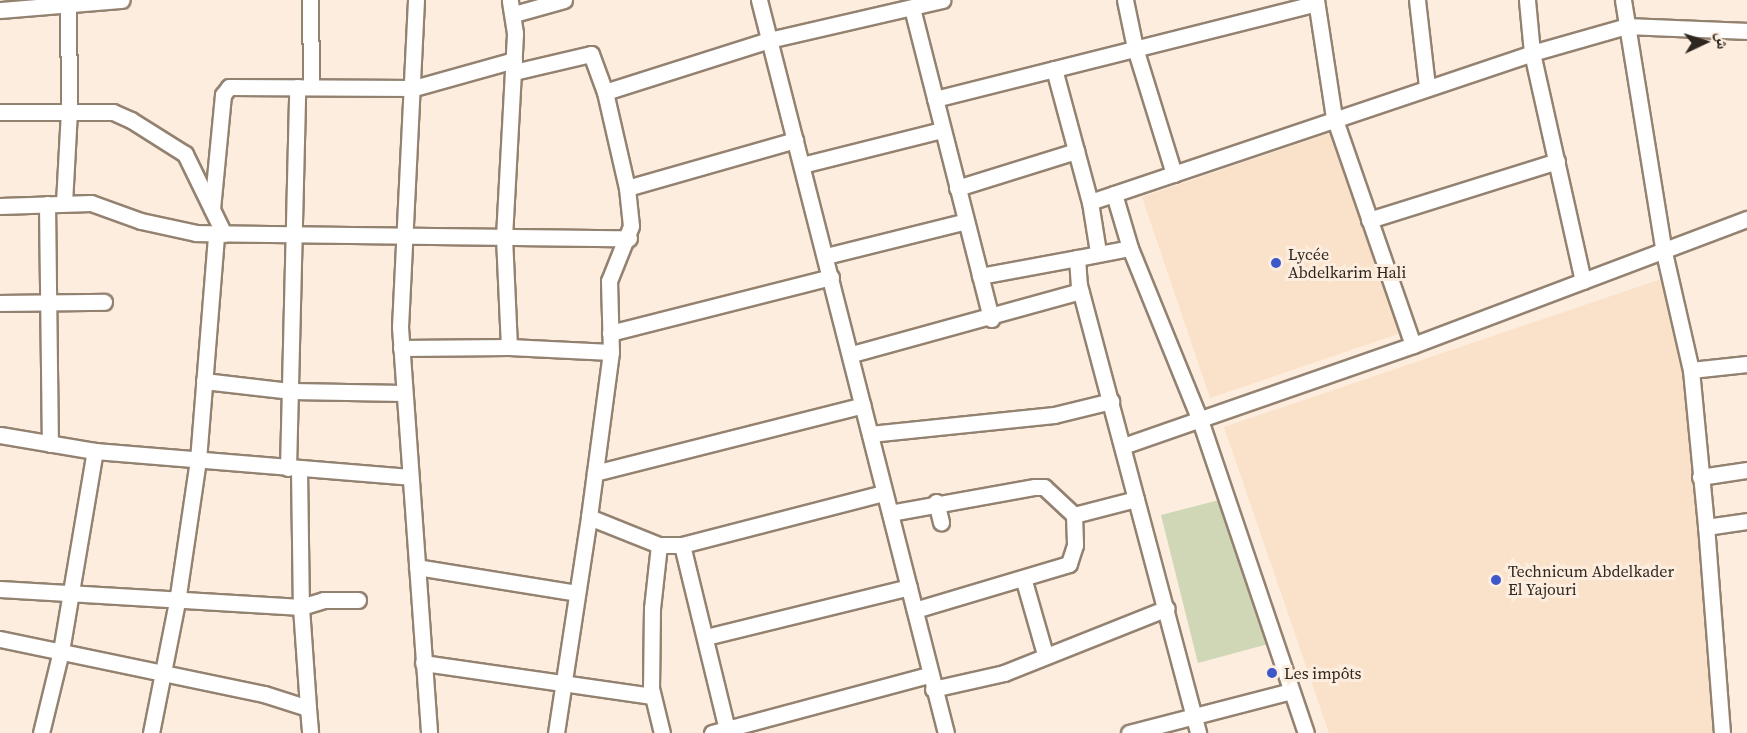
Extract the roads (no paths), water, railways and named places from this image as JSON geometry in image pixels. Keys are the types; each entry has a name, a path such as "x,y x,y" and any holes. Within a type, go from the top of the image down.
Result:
{"street":[{"path":"0,10 68,2 122,0"},
{"path":"310,0 296,234 291,391 301,607 310,733"},
{"path":"416,0 414,88 404,233 401,348 429,733"},
{"path":"509,347 504,237 514,66 512,7 564,0"},
{"path":"759,0 852,354 883,493 946,733"},
{"path":"605,92 769,40 942,0"},
{"path":"1125,0 1135,48 1174,174"},
{"path":"1417,0 1427,87"},
{"path":"1527,0 1532,53 1582,281"},
{"path":"1623,0 1663,248 1691,370 1722,733"},
{"path":"935,99 1316,1 1334,117 1413,345"},
{"path":"64,203 69,112 68,2"},
{"path":"912,8 941,130 991,319"},
{"path":"1090,202 1334,117 1532,53 1627,26 1747,31"},
{"path":"212,209 225,90 233,86 414,88 514,66 591,54 605,92 627,188 629,238 609,281 611,352 566,681 556,733"},
{"path":"1054,69 1090,202 1098,252"},
{"path":"0,112 114,112 178,148 191,162 212,209 220,234 198,460 177,602 151,733"},
{"path":"802,165 941,130"},
{"path":"627,188 795,140"},
{"path":"957,188 1076,151"},
{"path":"1369,220 1557,161"},
{"path":"1114,194 1130,248 1200,420 1306,733"},
{"path":"0,206 91,203 157,226 220,234 404,233 629,238"},
{"path":"47,204 50,444"},
{"path":"1123,446 1413,345 1663,248 1747,219"},
{"path":"826,256 966,221"},
{"path":"980,276 1098,252 1130,248"},
{"path":"1077,258 1080,291 1167,608 1198,733"},
{"path":"610,333 831,278"},
{"path":"852,354 991,319 1080,291"},
{"path":"0,303 104,302"},
{"path":"401,348 509,347 611,352"},
{"path":"1691,370 1747,364"},
{"path":"204,381 291,391 404,393"},
{"path":"870,434 1054,415 1111,401"},
{"path":"595,473 863,405"},
{"path":"0,437 95,451 410,477"},
{"path":"41,733 61,651 95,451"},
{"path":"1700,477 1747,470"},
{"path":"890,513 936,502 1044,487 1074,515 1075,545 1069,564 1023,581 915,610"},
{"path":"589,517 659,545 682,545 883,493"},
{"path":"1074,515 1136,499"},
{"path":"936,502 941,522"},
{"path":"1706,527 1747,521"},
{"path":"659,545 651,638 652,696 662,733"},
{"path":"682,545 706,637 720,731 767,726 931,682 1004,673 1045,654 1167,608"},
{"path":"417,567 577,593"},
{"path":"1023,581 1045,654"},
{"path":"706,637 909,587"},
{"path":"0,589 71,596 301,607 324,600 358,600"},
{"path":"0,639 264,694 308,708"},
{"path":"423,663 566,681 652,696"},
{"path":"1129,733 1291,691"}],"place":[{"name":"Lycée Abdelkarim Hali","path":"1276,263"},
{"name":"Technicum Abdelkader El Yajouri","path":"1496,580"},
{"name":"Les impôts","path":"1272,673"}]}
